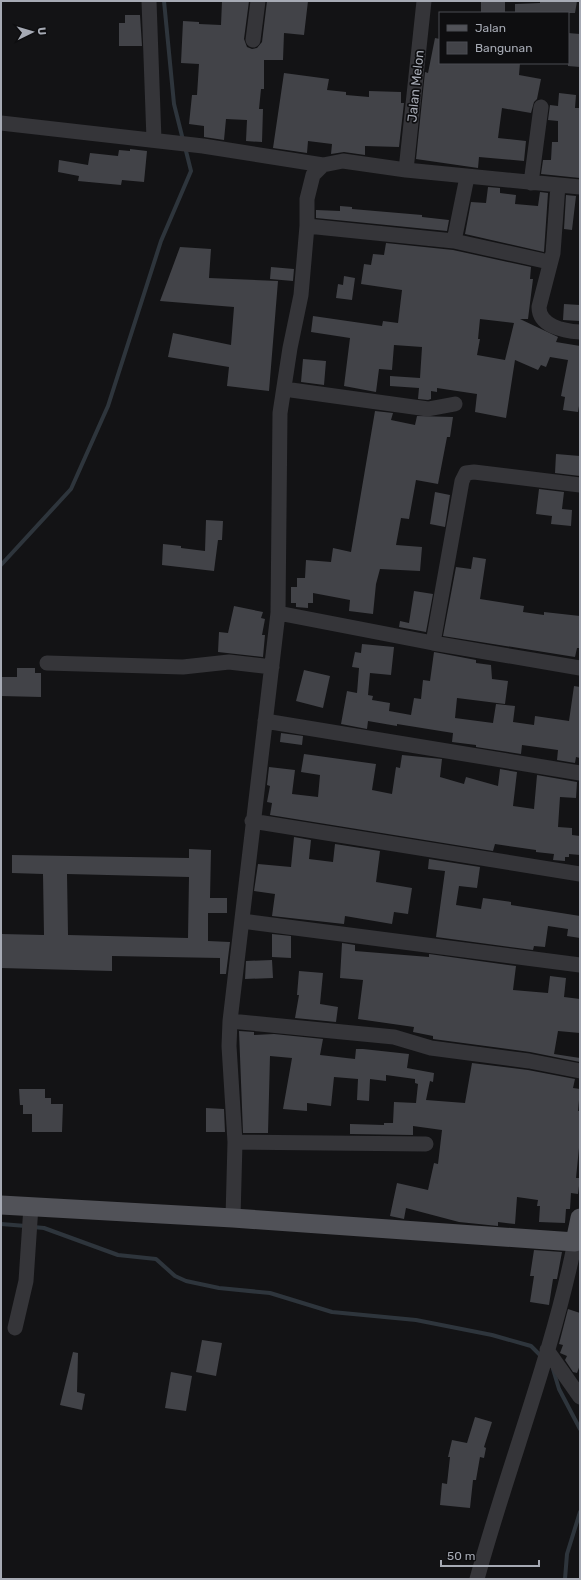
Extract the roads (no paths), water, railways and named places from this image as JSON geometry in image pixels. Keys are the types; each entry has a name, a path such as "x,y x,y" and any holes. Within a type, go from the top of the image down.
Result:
{"main road":[{"path":"1,1205 233,1218 575,1242 580,1218"}],"street":[{"path":"149,1 159,141"},
{"path":"253,40 258,1"},
{"name":"Jalan Melon","path":"406,170 424,1"},
{"path":"531,183 541,107"},
{"path":"1,123 204,146 323,165"},
{"path":"233,1218 235,1142 229,1046 230,1021 252,821 278,613 280,413 301,295 307,226 307,198 312,175 323,165 332,162 354,162 406,170 580,187"},
{"path":"454,241 467,176"},
{"path":"558,185 553,253 549,262 539,307 539,314 542,320 548,324 580,332"},
{"path":"307,226 454,241 549,262"},
{"path":"284,389 428,409 455,404"},
{"path":"433,643 447,557 462,481 466,473 474,472 580,485"},
{"path":"278,613 433,643 580,668"},
{"path":"47,663 183,667 228,662 272,667"},
{"path":"265,721 580,773"},
{"path":"252,821 580,874"},
{"path":"242,921 580,965"},
{"path":"230,1021 394,1038 408,1040 431,1048 529,1061 580,1071"},
{"path":"235,1142 426,1144"},
{"path":"15,1328 26,1281 31,1206"},
{"path":"477,1579 547,1350 574,1275 575,1242"},
{"path":"547,1350 580,1397"}],"waterway":[{"path":"164,1 174,104 183,140"},
{"path":"1,565 71,489 108,406 161,241 191,171 185,147"},
{"path":"1,1224 26,1226"},
{"path":"33,1227 44,1228 118,1255 156,1259 175,1276 186,1281 219,1288 270,1293 332,1312 416,1320 492,1335 531,1346 542,1357"},
{"path":"553,1369 559,1389 580,1429"},
{"path":"565,1579 567,1554 580,1512"}]}
